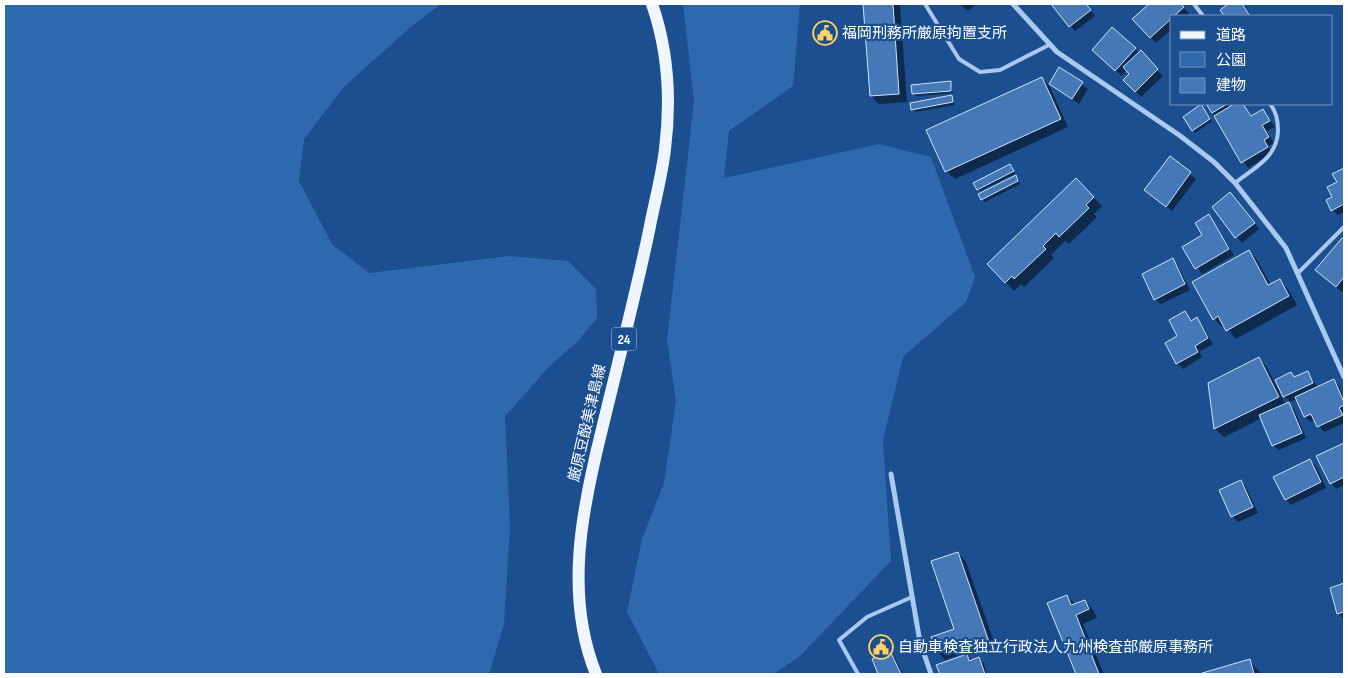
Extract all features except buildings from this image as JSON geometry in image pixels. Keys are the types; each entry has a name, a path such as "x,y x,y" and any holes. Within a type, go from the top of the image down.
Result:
{"main road":[{"name":"厳原豆酘美津島線","path":"596,674 580,602 579,559 582,518 643,261 665,150 667,103 665,61 660,25 652,4"}],"street":[{"path":"1014,4 1049,45 1103,86 1179,135 1214,162 1234,183 1272,228 1286,248 1344,377"},
{"path":"891,474 920,642 931,674"}],"lane":[{"path":"925,4 959,59 980,72 1000,70 1049,45"},
{"path":"1194,4 1202,15"},
{"path":"1234,183 1272,155 1278,141 1278,122 1270,105"},
{"path":"1298,273 1344,227"},
{"path":"858,674 839,640 867,617 912,597"}],"green space":[{"path":"4,4 441,4 413,25 344,87 304,139 299,181 332,244 369,273 509,256 568,261 596,289 597,318 579,340 549,367 505,416 510,527 504,624 489,674 4,674"},
{"path":"683,4 800,4 793,86 729,131 724,178 879,144 931,157 975,277 966,302 903,357 883,440 891,561 799,657 773,674 659,674 627,612 642,539 664,483 676,401 667,340 694,101"}],"place":[{"name":"福岡刑務所厳原拘置支所","path":"825,33"},
{"name":"自動車検査独立行政法人九州検査部厳原事務所","path":"881,647"}]}
